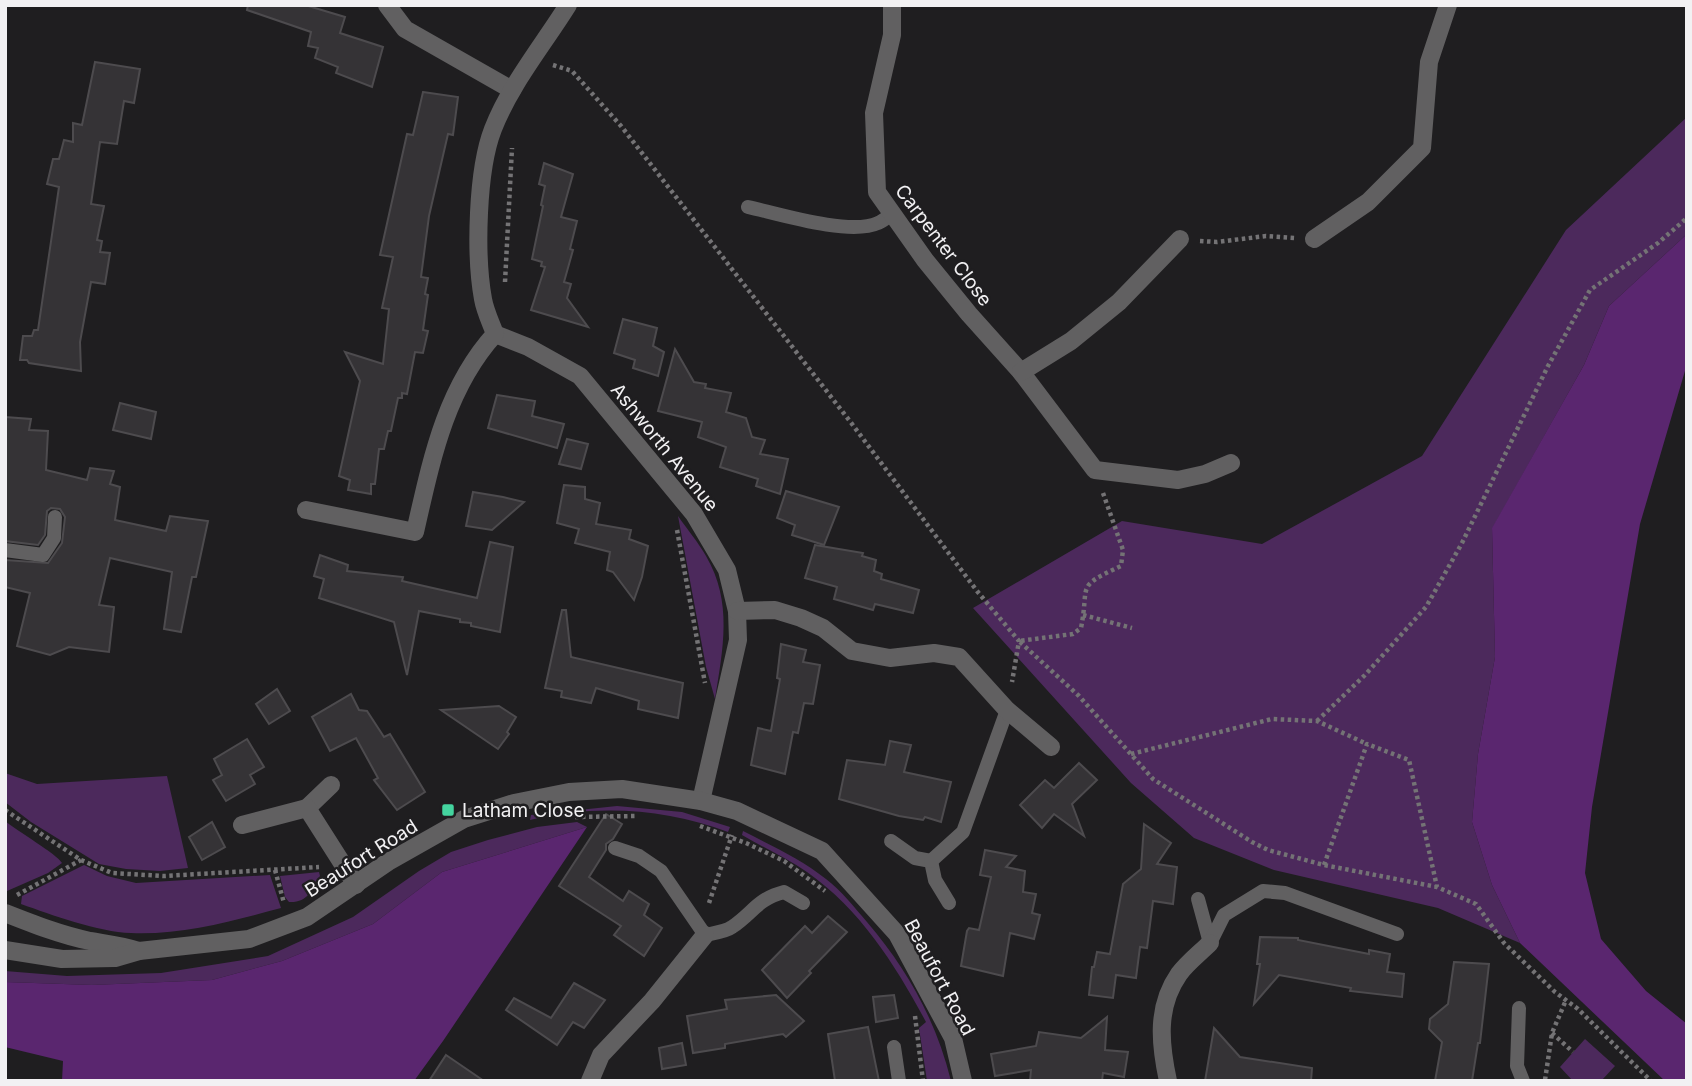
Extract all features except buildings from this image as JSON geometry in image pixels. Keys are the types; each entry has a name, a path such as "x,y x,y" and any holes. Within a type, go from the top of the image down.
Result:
{"street":[{"path":"387,5 405,30 512,90"},
{"path":"306,510 415,532 433,451 451,403 478,353 495,334 483,301 478,255 482,181 492,131 512,90 568,5"},
{"name":"Carpenter Close","path":"892,5 892,35 874,113 877,192 925,260 1021,372 1095,470"},
{"path":"1314,239 1367,202 1422,148 1429,62 1448,5"},
{"path":"1021,372 1071,341 1119,302 1180,239"},
{"name":"Ashworth Avenue","path":"495,334 528,347 580,376 694,514 727,570 737,611 737,640 701,801"},
{"path":"1095,470 1178,480 1205,474 1231,463"},
{"path":"737,611 775,610 801,618 823,628 852,651 890,658 934,653 959,657 1007,710 1051,747"},
{"path":"242,825 307,808 331,785"},
{"name":"Beaufort Road","path":"5,950 62,959 115,958 139,951 248,939 307,917 388,862 464,819 514,803 569,792 622,789 701,801 737,811 822,851 897,934 953,1038 963,1081"},
{"path":"307,808 356,885"},
{"name":"Beaufort Road","path":"6,913 46,929 90,941 119,944 139,951"},
{"path":"590,1081 601,1055 652,1001 705,935"},
{"path":"1168,1081 1161,1048 1163,1010 1179,974 1210,943"}],"lane":[{"path":"748,207 841,226 877,223 892,214"},
{"path":"5,550 43,555 54,538 55,517"},
{"path":"931,861 962,832 1007,710"},
{"path":"891,841 915,858 931,861"},
{"path":"615,848 639,856 661,871 705,935 730,929 760,901 771,895 783,892 803,903"},
{"path":"931,861 935,880 949,903"},
{"path":"1210,943 1224,915 1263,891 1285,893 1397,934"},
{"path":"1198,899 1210,943"},
{"path":"1519,1008 1517,1066 1523,1081"},
{"path":"894,1047 899,1081"}],"path":[{"path":"534,59 572,71 621,126 849,420 977,591 1019,641 1079,696 1153,779 1268,850 1324,865 1437,887 1476,904 1504,943 1651,1081"},
{"path":"505,290 512,143"},
{"path":"1317,721 1365,675 1426,607 1468,531 1548,366 1590,290 1658,243 1687,218"},
{"path":"1180,239 1217,242 1266,236 1314,239"},
{"path":"1019,641 1073,634 1081,628 1084,589 1094,578 1121,566 1123,550 1095,470"},
{"path":"674,518 706,688"},
{"path":"1083,615 1132,628"},
{"path":"1007,710 1019,641"},
{"path":"1130,754 1272,719 1317,721 1409,760 1437,887"},
{"path":"1324,865 1367,744"},
{"path":"5,810 81,860 112,873 164,876 345,865"},
{"path":"705,935 709,901 732,837 737,811"},
{"path":"573,817 644,816"},
{"path":"689,822 732,837 784,862 826,891"},
{"path":"6,913 11,898 81,860"},
{"path":"275,870 292,923"},
{"path":"1545,1081 1552,1033 1566,1000"},
{"path":"915,1009 915,1030 923,1081"},
{"path":"1552,1033 1573,1052"}],"shaded area":[{"path":"1687,117 1687,234 1609,306 1584,365 1492,529 1495,657 1478,754 1472,822 1492,885 1520,943 1438,908 1274,870 1194,838 1131,783 973,608 1122,521 1262,544 1422,456 1566,230"},
{"path":"1687,234 1687,364 1640,524 1592,807 1585,873 1601,939 1646,991 1687,1024 1687,1081 1665,1081 1520,943 1492,885 1472,822 1478,754 1495,657 1492,528 1584,365 1609,306"},
{"path":"678,516 706,556 720,591 724,626 715,699 706,667"},
{"path":"5,773 37,784 167,776 188,868 160,871 99,864 31,822 5,802"},
{"path":"617,806 682,812 730,827 728,832 655,813 604,810 530,820 531,815"},
{"path":"5,821 62,863 48,873 5,890"},
{"path":"577,822 587,827 442,872 373,924 282,961 212,980 92,985 5,982 5,971 67,976 161,973 268,956 353,917 451,852 537,827"},
{"path":"587,827 414,1081 62,1081 63,1061 5,1047 5,982 92,985 212,980 282,961 373,924 442,872"},
{"path":"743,831 816,872 848,899 895,958 918,996 937,1037 951,1081 927,1081 919,1028 926,1022 876,940 826,887 791,862 742,835"},
{"path":"84,865 107,876 136,883 270,875 281,908 188,929 131,933 90,926 21,904 22,896"},
{"path":"319,872 320,876 309,895 289,902 285,897 280,876"},
{"path":"1585,1039 1615,1066 1601,1081 1573,1081 1560,1067"}],"place":[{"name":"Latham Close","path":"448,810"}]}
